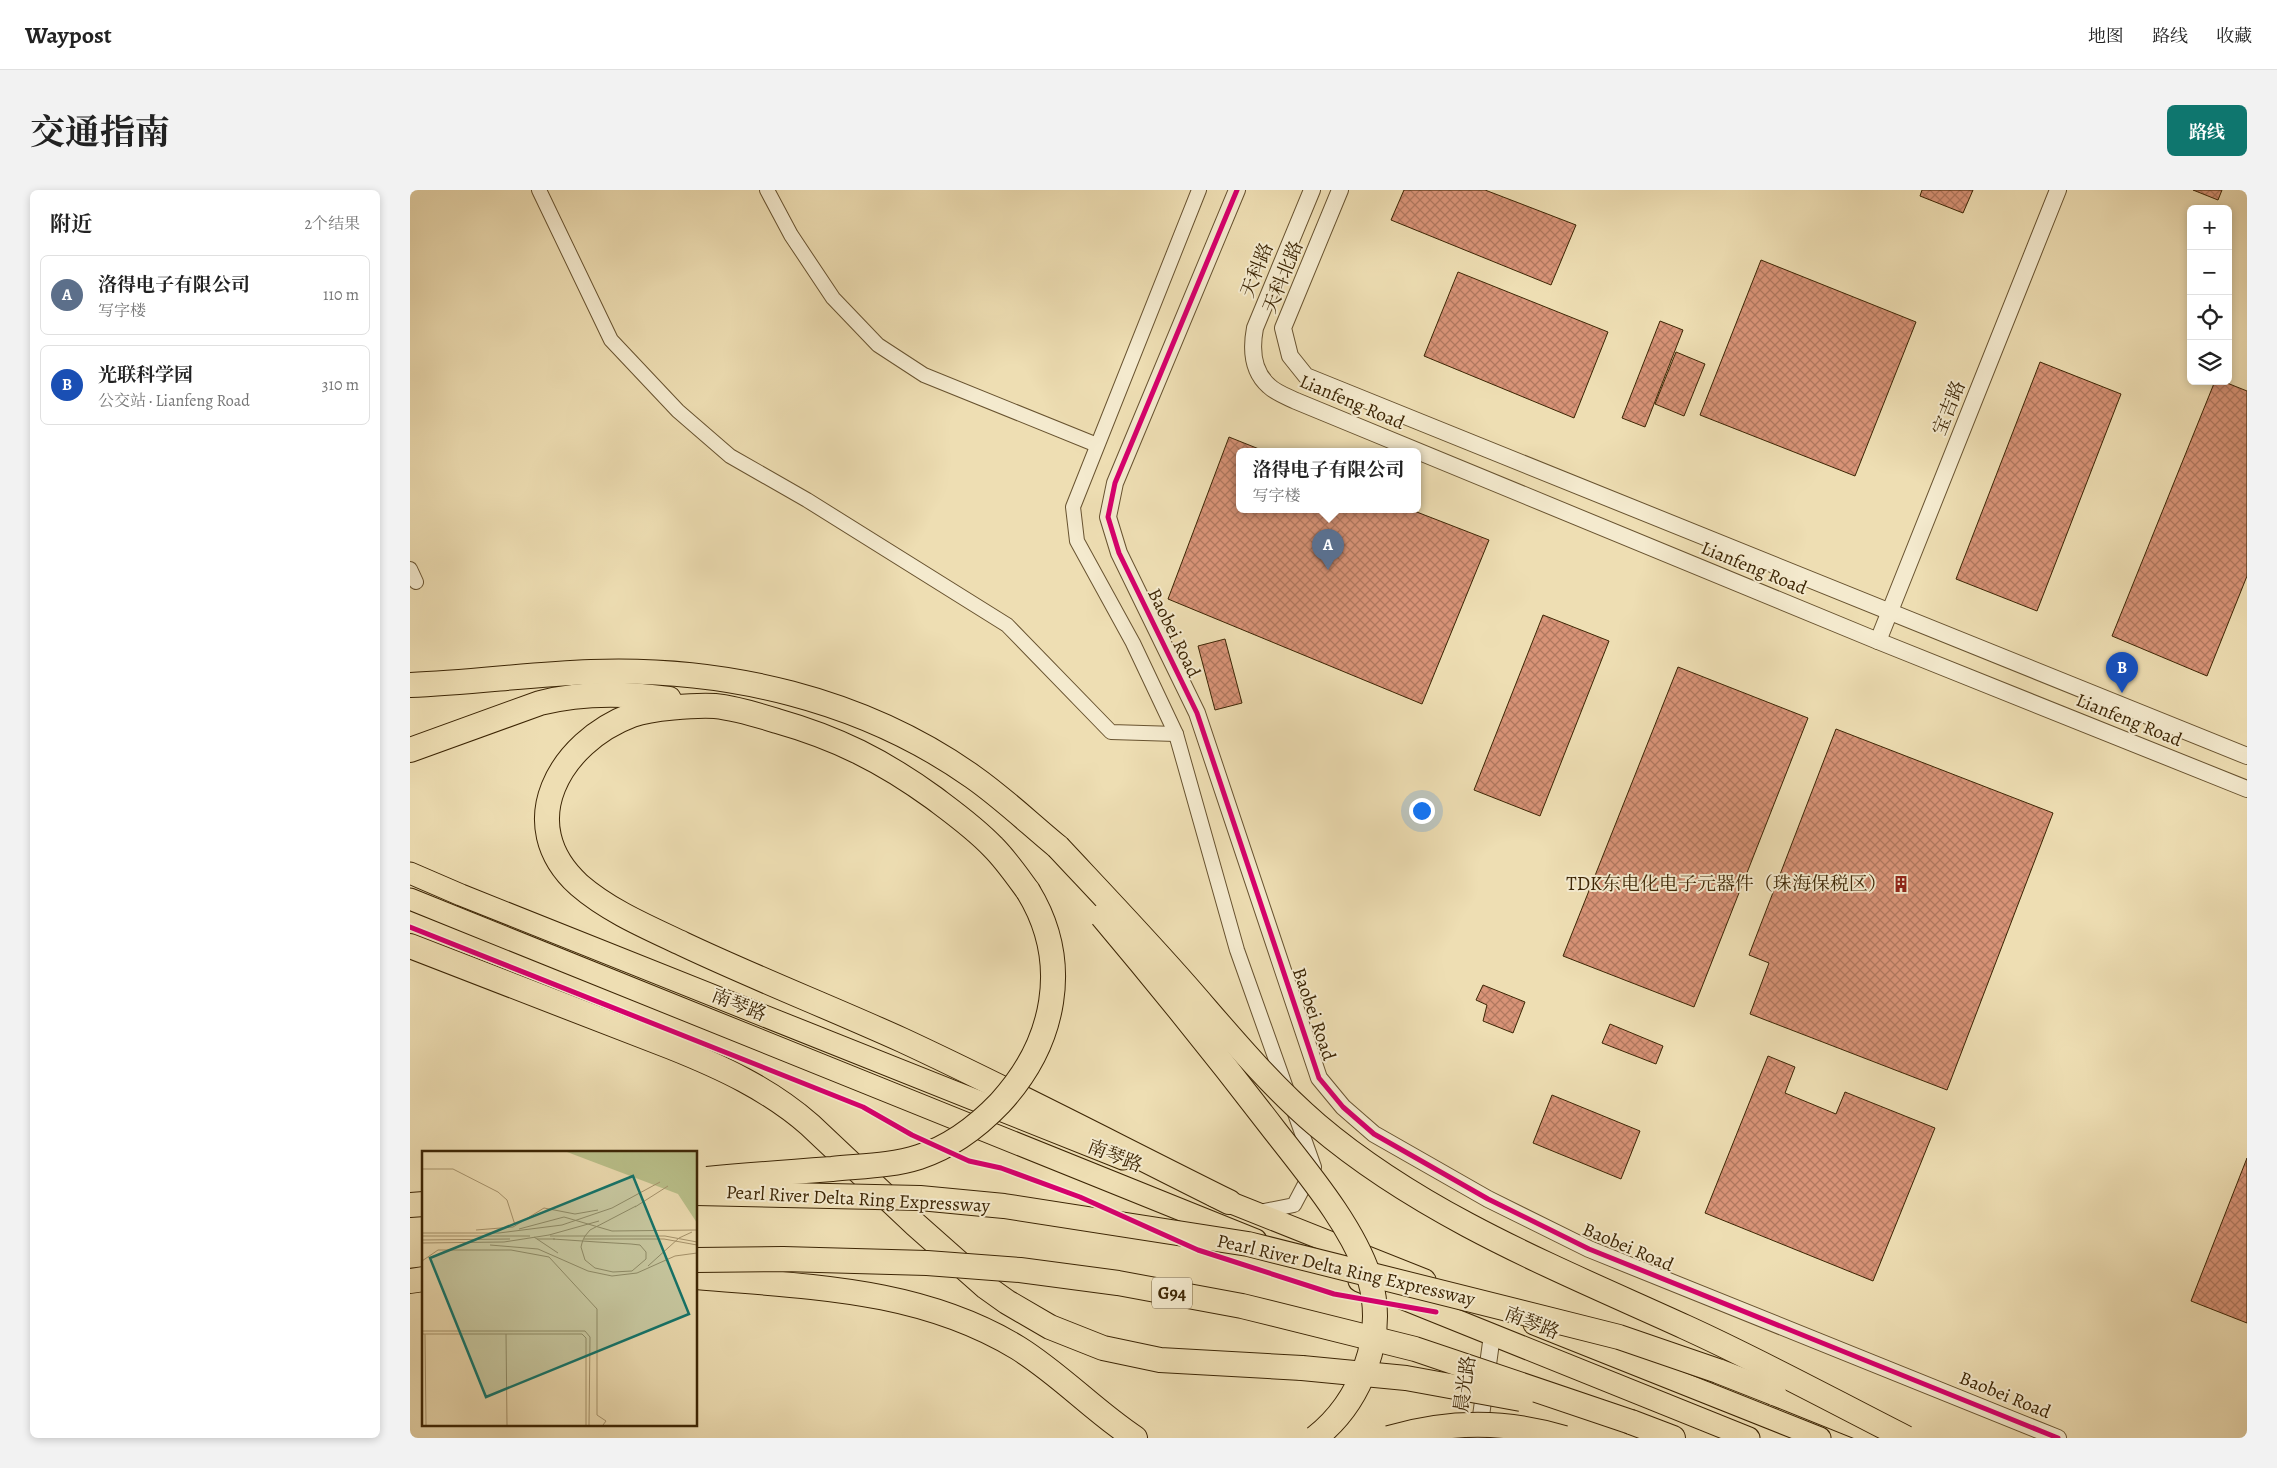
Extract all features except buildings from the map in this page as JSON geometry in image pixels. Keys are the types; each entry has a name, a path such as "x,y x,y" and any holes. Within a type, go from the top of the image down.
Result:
{"highway":[{"path":"410,685 601,672 688,676 756,685 813,700 890,728 974,778 1014,811 1145,939 1242,1051 1269,1079 1317,1125 1382,1173 1443,1211 1510,1247 1714,1340 1906,1438"},
{"path":"410,750 450,734 562,697 616,694 716,706 811,731 851,747 894,770 976,831 994,848 1028,891 1039,908 1050,939 1053,969 1052,1001 1037,1050 1027,1069 1004,1098 972,1129 938,1150 917,1158 894,1162 698,1180"},
{"path":"716,706 662,709 636,713 614,722 591,737 573,756 551,790 547,806 548,832 554,851 564,868 579,884 597,899 636,922 744,972 902,1040 1229,1202"},
{"path":"1055,852 1284,1143 1334,1211 1352,1239 1363,1262 1370,1280 1375,1308 1375,1326 1371,1348 1350,1401 1337,1418 1315,1438"},
{"path":"410,946 680,1050 750,1082 794,1110 916,1225 986,1287 1027,1315 1074,1338 1103,1348 1160,1360 1354,1372 1406,1378 1474,1389 1631,1422"},
{"name":"Pearl River Delta Ring Expressway","path":"698,1193 920,1198 1004,1206 1248,1244 1619,1336 1718,1371 1886,1438"},
{"name":"G94","path":"698,1260 783,1259 927,1263 1020,1270 1118,1282 1242,1306 1415,1349 1673,1438"},
{"path":"698,1277 873,1294 931,1309 980,1328 1020,1349 1135,1438"},
{"path":"1389,1438 1428,1429 1483,1424 1528,1428 1564,1438"}],"main road":[{"name":"南琴路","path":"410,873 1820,1438"},
{"name":"南琴路","path":"410,899 1749,1438"}],"street":[{"path":"539,190 611,340 678,411 730,456 807,500 1007,625 1111,732 1176,734"},
{"path":"767,190 791,235 833,298 878,345 924,375 1097,446"},
{"path":"1199,190 1072,507 1077,541 1133,643 1176,734 1237,950 1314,1168 1346,1248"},
{"name":"Baobei Road","path":"1237,190 1115,483 1108,517 1118,553 1197,713 1320,1078 1343,1108 1374,1134 1488,1199 1589,1248 2058,1438"},
{"name":"天科路","path":"1255,368 1252,345 1255,328 1312,190"},
{"name":"天科北路","path":"1306,376 1290,356 1283,328 1340,190"},
{"name":"宝吉路","path":"1878,641 2058,190"},
{"name":"Lianfeng Road","path":"1255,368 1269,387 1296,401 1410,448"},
{"name":"Lianfeng Road","path":"1306,376 2247,756"},
{"name":"Lianfeng Road","path":"1421,453 1878,641 2247,789"},
{"path":"410,569 416,582"},
{"path":"1257,1213 1294,1205 1314,1168"},
{"name":"晨光路","path":"1478,1438 1492,1335"}],"cycle path":[{"path":"1237,190 1115,483 1108,517 1119,553 1197,713 1319,1078 1343,1107 1374,1134 1488,1199 1589,1249 2058,1438"},
{"path":"410,927 863,1107 912,1135 969,1161 1001,1168 1080,1197 1198,1250 1334,1294 1436,1312"}],"place":[{"name":"洛得电子有限公司","path":"1328,570"},
{"name":"光联科学园","path":"2122,693"},
{"name":"TDK东电化电子元器件（珠海保税区）","path":"1901,884"}]}
